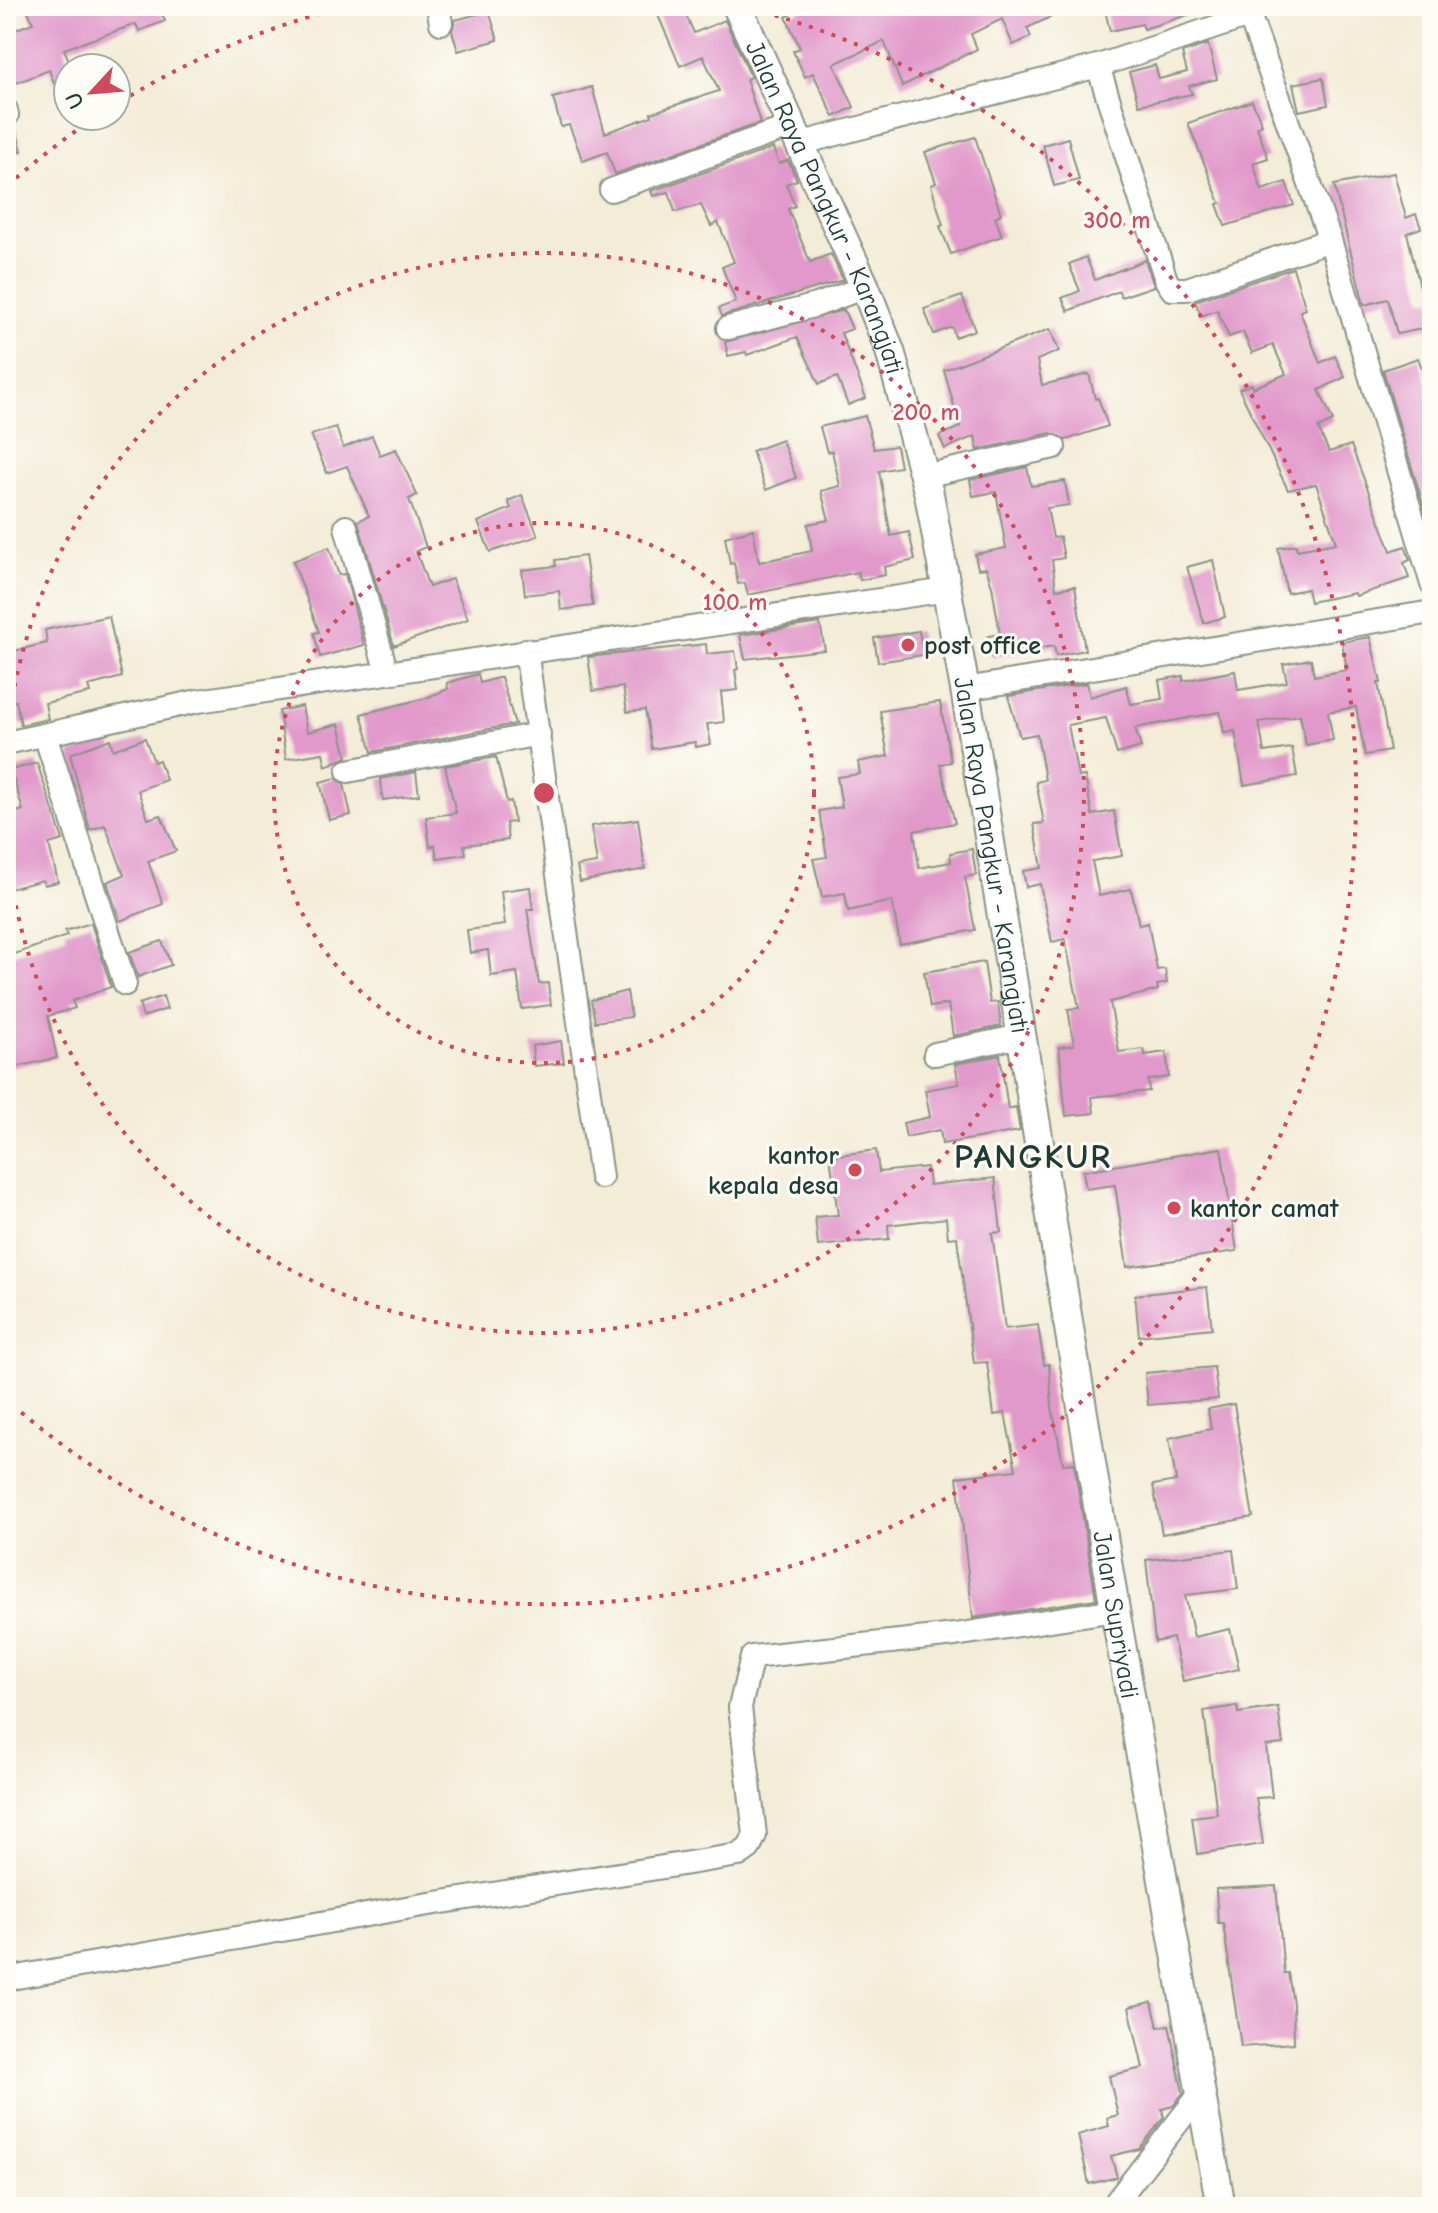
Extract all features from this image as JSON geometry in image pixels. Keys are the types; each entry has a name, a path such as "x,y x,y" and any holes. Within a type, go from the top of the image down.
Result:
{"main road":[{"name":"Jalan Raya Pangkur - Karangjati","path":"737,6 798,134 865,287 890,351 924,476 965,689 1035,1120"},
{"name":"Jalan Supriyadi","path":"1035,1120 1115,1610 1221,2207"}],"street":[{"path":"611,190 798,134 1098,66 1248,11 1330,240 1432,584"},
{"path":"1098,66 1166,280 1172,289 1187,289 1330,240"},
{"path":"728,328 817,305 865,287"},
{"path":"924,476 1054,447"},
{"path":"346,527 387,673"},
{"path":"6,743 198,701 947,590"},
{"path":"965,689 1432,612"},
{"path":"526,650 601,1177"},
{"path":"348,771 539,734"},
{"path":"45,735 125,984"},
{"path":"935,1054 1021,1036"},
{"path":"6,1979 417,1906 739,1855 749,1848 755,1835 740,1707 752,1657 955,1635 1115,1610"},
{"path":"1112,2207 1201,2100"}],"building":[{"path":"26,6 126,6 128,11 140,6 159,6 165,21 139,31 136,24 64,49 65,52 52,52 52,78 49,70 14,84 6,64 6,33 33,23"},
{"path":"654,6 682,6 694,33 725,20 751,77 746,79 760,123 615,174 607,152 583,161 569,125 561,127 553,98 592,87 605,133 652,116 651,113 719,91 703,56 680,66"},
{"path":"808,6 1048,6 1053,16 1027,28 1031,37 1013,45 1002,19 971,34 977,49 902,86 884,41 834,64 854,107 834,117 813,73 805,77 793,51 800,48 786,17"},
{"path":"1104,6 1196,6 1197,12 1144,29 1142,24 1110,31"},
{"path":"489,11 498,40 458,51 452,31 455,20"},
{"path":"1208,44 1217,79 1189,86 1192,94 1139,105 1129,72 1155,65 1159,79 1187,72 1182,53"},
{"path":"1323,78 1328,105 1299,111 1293,84"},
{"path":"1252,101 1262,124 1257,127 1268,158 1253,163 1262,190 1286,182 1294,205 1225,226 1217,204 1220,203 1188,123"},
{"path":"15,126 22,151 6,155 6,129"},
{"path":"975,137 1001,214 995,217 1002,236 951,254 940,226 943,225 931,185 936,183 925,152"},
{"path":"1068,138 1079,180 1054,186 1043,145"},
{"path":"773,148 779,164 788,160 797,180 786,184 795,206 788,209 810,262 831,254 843,280 722,316 719,308 736,302 722,267 734,262 718,222 711,226 701,205 675,212 669,192 653,196 651,191"},
{"path":"1394,173 1406,218 1416,214 1421,228 1407,233 1423,299 1432,299 1432,327 1397,334 1388,299 1364,305 1334,185"},
{"path":"1086,257 1095,280 1145,260 1154,286 1121,297 1119,291 1068,311 1062,298 1080,291 1069,264"},
{"path":"1293,268 1306,309 1300,311 1320,363 1335,356 1345,377 1319,390 1333,421 1318,428 1329,452 1351,445 1391,551 1405,546 1410,560 1404,563 1409,578 1356,596 1355,593 1310,602 1307,589 1287,593 1278,548 1296,545 1297,550 1336,543 1316,484 1288,490 1239,389 1252,384 1253,388 1286,374 1273,345 1252,353 1243,332 1229,337 1217,310 1201,316 1195,301"},
{"path":"962,296 975,330 955,337 952,327 934,334 924,309"},
{"path":"844,310 852,329 841,333 866,398 848,405 837,377 819,384 797,337 747,355 746,352 728,356 725,342"},
{"path":"1050,329 1059,351 1037,360 1042,385 1089,374 1095,399 1098,398 1108,426 1066,440 1051,433 978,450 975,436 945,449 939,436 960,427 944,370"},
{"path":"1418,358 1432,394 1432,535 1383,370"},
{"path":"865,416 874,449 896,446 900,467 879,471 891,536 909,532 915,560 884,567 885,575 860,580 858,572 748,595 745,583 738,584 734,563 730,564 725,537 753,529 759,562 812,551 808,524 829,520 821,491 840,486 832,451 827,452 820,427"},
{"path":"336,427 343,448 372,436 380,455 396,449 417,495 409,499 426,547 416,551 429,587 452,579 468,619 394,646 358,521 369,516 347,466 327,473 311,435"},
{"path":"782,440 796,478 766,490 752,451"},
{"path":"1027,467 1031,486 1065,481 1069,505 1047,508 1053,538 1060,537 1064,558 1052,560 1056,589 1075,586 1085,650 1056,656 1054,646 992,657 988,636 1000,634 992,586 986,568 978,569 975,554 1006,548 996,492 973,496 970,480"},
{"path":"522,495 538,536 490,552 478,522 511,508 508,501"},
{"path":"329,547 339,575 345,574 364,645 320,657 314,633 319,632 293,561"},
{"path":"585,556 593,606 561,610 559,591 525,595 522,570 556,566 555,560"},
{"path":"1213,560 1225,617 1204,623 1187,567"},
{"path":"109,616 122,677 88,686 90,693 45,703 48,719 21,725 16,701 6,703 6,683 12,682 6,653 47,643 45,630"},
{"path":"820,623 825,650 745,659 740,635"},
{"path":"919,631 923,655 878,662 874,638"},
{"path":"1370,637 1381,683 1378,683 1390,751 1365,755 1356,707 1328,712 1333,740 1306,745 1300,715 1259,722 1264,752 1292,748 1297,776 1244,785 1235,731 1224,733 1220,712 1135,728 1141,747 1117,754 1106,718 1068,725 1078,777 1085,776 1092,815 1114,811 1122,856 1092,861 1099,896 1131,889 1139,925 1148,923 1157,970 1165,969 1167,983 1157,985 1158,990 1110,1002 1119,1052 1144,1049 1145,1055 1166,1052 1169,1077 1148,1080 1149,1091 1092,1097 1094,1113 1066,1116 1059,1047 1074,1045 1068,1009 1079,1008 1065,939 1052,942 1040,884 1026,887 1023,871 1042,868 1034,824 1044,823 1036,782 1045,780 1037,734 1020,737 1008,696 1087,683 1090,697 1126,686 1131,704 1162,699 1159,680 1183,676 1183,681 1235,671 1238,690 1287,682 1283,664 1311,659 1314,676 1347,670 1342,642"},
{"path":"706,644 707,654 735,651 738,669 735,670 738,690 721,692 724,722 707,724 711,744 696,747 695,742 652,749 645,710 627,712 623,687 593,691 588,657"},
{"path":"478,674 480,683 501,677 515,724 372,752 361,714 426,698 448,689 447,683"},
{"path":"940,702 951,762 940,764 955,823 914,831 919,868 951,862 950,853 972,849 976,875 965,877 975,930 900,944 892,901 848,911 845,893 822,897 813,859 827,857 819,811 842,807 837,777 860,774 858,762 888,756 880,711"},
{"path":"302,706 307,732 339,724 347,757 326,766 323,753 286,759 279,711"},
{"path":"145,738 154,762 159,760 166,780 138,790 148,819 161,815 176,851 148,861 163,904 120,921 107,882 124,875 105,825 90,830 70,754 110,739 113,750"},
{"path":"496,757 507,802 511,801 514,822 506,823 508,840 464,845 466,854 437,858 435,845 430,847 426,817 456,813 445,766"},
{"path":"37,763 63,840 49,844 58,882 44,885 43,880 6,890 6,815 23,810 11,770"},
{"path":"416,772 419,795 383,800 380,779"},
{"path":"336,778 344,784 351,815 329,820 320,782"},
{"path":"638,819 645,869 580,882 577,866 597,863 591,826"},
{"path":"530,887 533,909 527,909 539,984 548,983 551,1005 522,1009 517,972 491,976 488,950 470,953 467,930 505,925 501,891"},
{"path":"91,923 111,987 72,1001 75,1008 48,1016 57,1058 6,1069 6,1040 11,1039 6,1020 6,957 67,936 65,931"},
{"path":"162,941 171,965 138,977 129,952"},
{"path":"984,962 990,1003 998,1002 1001,1026 953,1036 948,1004 930,1007 924,972"},
{"path":"627,991 631,1017 595,1022 591,1000"},
{"path":"163,996 167,1009 143,1017 139,1004"},
{"path":"561,1041 564,1063 534,1066 532,1046"},
{"path":"1000,1055 1008,1109 1016,1107 1020,1131 942,1144 940,1130 906,1137 903,1123 930,1117 925,1090 959,1084 955,1064"},
{"name":"kantor camat","path":"1221,1148 1237,1251 1127,1267 1115,1185 1086,1189 1083,1171"},
{"path":"876,1150 879,1172 927,1167 929,1185 995,1178 1001,1232 992,1233 1005,1329 1038,1325 1044,1365 1049,1364 1052,1407 1063,1464 1074,1463 1096,1599 973,1618 957,1477 1016,1470 1005,1413 994,1415 987,1362 974,1363 957,1237 948,1238 946,1218 888,1225 889,1239 818,1246 815,1217 838,1215 830,1156"},
{"path":"1207,1287 1212,1328 1139,1336 1135,1295"},
{"path":"1214,1367 1218,1399 1148,1405 1145,1373"},
{"path":"1234,1404 1253,1517 1162,1534 1153,1485 1176,1481 1169,1438 1211,1429 1208,1409"},
{"path":"1233,1550 1238,1589 1185,1595 1194,1637 1230,1629 1239,1669 1183,1681 1173,1638 1155,1642 1146,1560"},
{"path":"1237,1706 1238,1713 1278,1707 1283,1744 1266,1746 1272,1797 1256,1798 1263,1844 1197,1854 1192,1817 1217,1814 1204,1711"},
{"path":"1276,1886 1284,1973 1288,1973 1293,2003 1294,2043 1241,2047 1223,1923 1218,1923 1216,1889"},
{"path":"1152,2002 1158,2027 1169,2025 1183,2093 1173,2106 1162,2109 1164,2117 1139,2149 1111,2156 1117,2177 1089,2184 1078,2135 1109,2126 1107,2118 1118,2115 1109,2076 1143,2068 1129,2007"}],"place":[{"name":"post office","path":"908,645"},
{"name":"kantor kepala desa","path":"855,1170"},
{"name":"kantor camat","path":"1174,1208"}],"district":[{"name":"PANGKUR","path":"1033,1156"}]}
